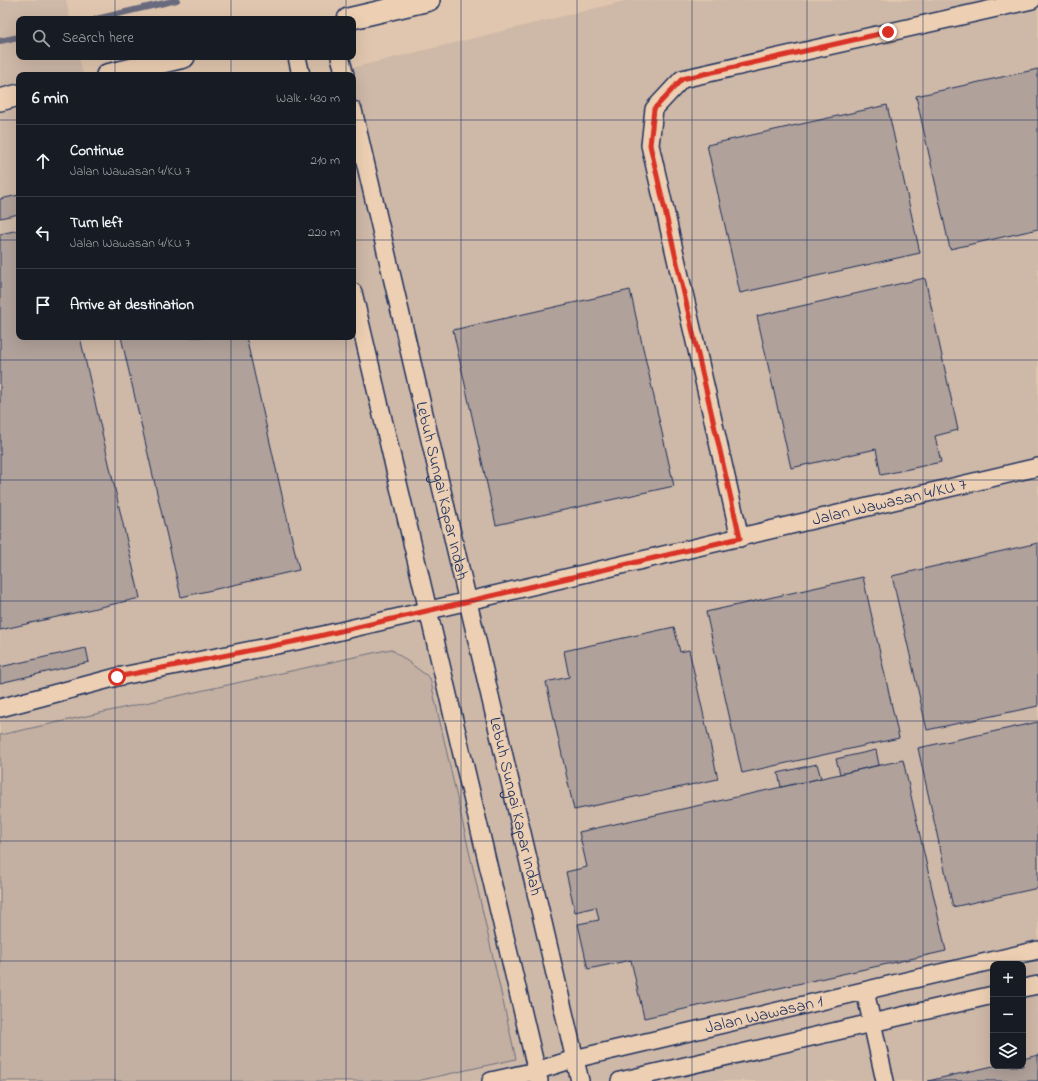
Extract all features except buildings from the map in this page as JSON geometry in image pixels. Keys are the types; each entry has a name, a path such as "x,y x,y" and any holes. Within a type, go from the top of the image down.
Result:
{"street":[{"path":"356,17 429,0"},
{"path":"740,538 650,145 654,109 682,79 1032,0"},
{"path":"120,72 171,60"},
{"path":"298,60 300,72"},
{"path":"341,60 344,72"},
{"path":"0,100 16,96"},
{"name":"Lebuh Sungai Kapar Indah","path":"356,123 580,1081"},
{"path":"356,305 537,1076"},
{"name":"Jalan Wawasan 4/KU 7","path":"0,708 117,677 302,640 1038,467"},
{"name":"Jalan Wawasan 1","path":"491,1081 537,1076 574,1059 1038,950"},
{"path":"1026,987 1038,985"},
{"path":"865,991 885,1081"},
{"name":"Jalan Wawasan 1","path":"628,1080 990,996"}],"shaded area":[{"path":"0,0 66,0 69,16 16,16 16,60 80,60 82,72 16,72 16,340 356,340 356,72 335,72 629,0 1038,0 1038,1081 0,1081"},
{"path":"391,649 430,678 516,1059 417,1081 0,1081 0,735"}],"waterway":[{"path":"109,16 177,0"},
{"path":"0,41 16,38"}],"route":[{"path":"117,677 302,640 740,538 650,145 654,109 682,79 888,32"}]}
